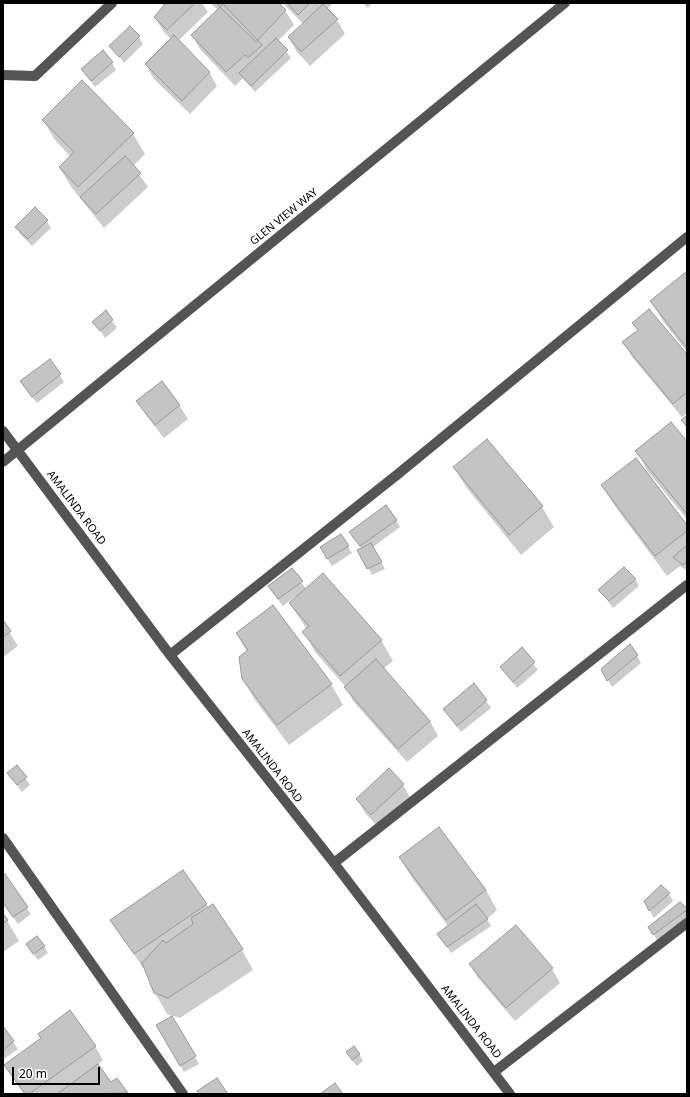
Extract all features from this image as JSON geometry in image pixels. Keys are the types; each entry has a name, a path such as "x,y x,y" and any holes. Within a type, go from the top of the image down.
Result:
{"street":[{"path":"3,75 35,76 112,3"},
{"name":"GLEN VIEW WAY","path":"3,462 565,3"},
{"path":"170,655 398,474 600,306 687,237"},
{"name":"AMALINDA ROAD","path":"3,431 170,655 334,863 510,1094"},
{"path":"334,863 687,585"},
{"path":"3,838 184,1094"},
{"path":"494,1072 687,923"}],"building":[{"path":"166,3 195,3 167,30 154,17"},
{"path":"216,3 279,3 286,10 256,42"},
{"path":"287,3 310,3 298,15"},
{"path":"223,4 262,45 248,58 245,55 226,72 191,35"},
{"path":"323,4 338,19 301,52 288,37"},
{"path":"130,26 140,36 119,57 109,46"},
{"path":"174,35 210,72 182,101 145,64"},
{"path":"276,38 288,50 251,86 239,73"},
{"path":"103,50 113,62 91,81 81,69"},
{"path":"82,80 134,133 78,187 59,167 74,152 42,120"},
{"path":"125,156 141,173 96,214 80,197"},
{"path":"35,207 48,220 28,239 15,227"},
{"path":"687,271 687,348 650,301"},
{"path":"649,309 687,354 687,392 673,404 622,342 638,330 632,323"},
{"path":"106,310 113,320 100,331 92,322"},
{"path":"50,359 61,374 32,397 20,381"},
{"path":"162,381 180,405 155,425 136,401"},
{"path":"687,415 687,427 681,420"},
{"path":"671,422 687,441 687,514 635,451"},
{"path":"487,439 543,506 509,535 453,467"},
{"path":"636,458 687,525 687,531 655,556 601,485"},
{"path":"386,505 397,520 360,546 349,532"},
{"path":"341,534 349,546 327,559 320,547"},
{"path":"371,543 382,562 367,569 357,550"},
{"path":"687,545 687,562 683,565 673,557"},
{"path":"624,567 636,579 609,601 598,590"},
{"path":"292,568 303,581 278,599 268,586"},
{"path":"323,573 382,640 340,676 302,632 309,626 289,603"},
{"path":"273,605 332,684 277,725 242,679 239,657 248,650 236,633"},
{"path":"3,620 11,631 3,637"},
{"path":"630,644 638,655 607,681 601,669"},
{"path":"522,647 535,662 513,682 500,667"},
{"path":"376,659 430,721 398,749 344,687"},
{"path":"474,683 487,700 457,726 443,709"},
{"path":"17,765 27,777 17,785 7,773"},
{"path":"389,768 404,784 371,815 356,799"},
{"path":"439,827 486,890 446,920 399,857"},
{"path":"183,870 207,904 134,954 110,920"},
{"path":"5,874 28,907 13,917 3,903 3,876"},
{"path":"661,885 670,893 649,911 644,901"},
{"path":"680,902 687,908 687,910 653,935 648,927"},
{"path":"213,904 243,949 168,998 154,993 142,963 163,940 166,943 193,924 191,918"},
{"path":"476,904 488,919 447,947 437,934"},
{"path":"3,913 8,920 3,924"},
{"path":"516,925 553,968 506,1008 469,964"},
{"path":"37,936 45,946 33,954 26,944"},
{"path":"70,1010 96,1046 29,1094 25,1094 4,1065 41,1038 38,1034"},
{"path":"172,1016 196,1056 180,1066 156,1025"},
{"path":"3,1026 14,1041 3,1050"},
{"path":"354,1046 360,1054 352,1060 346,1052"},
{"path":"98,1064 111,1082 117,1078 128,1093 57,1094"},
{"path":"217,1078 228,1094 199,1094 197,1091"},
{"path":"335,1083 343,1094 320,1094"}]}
